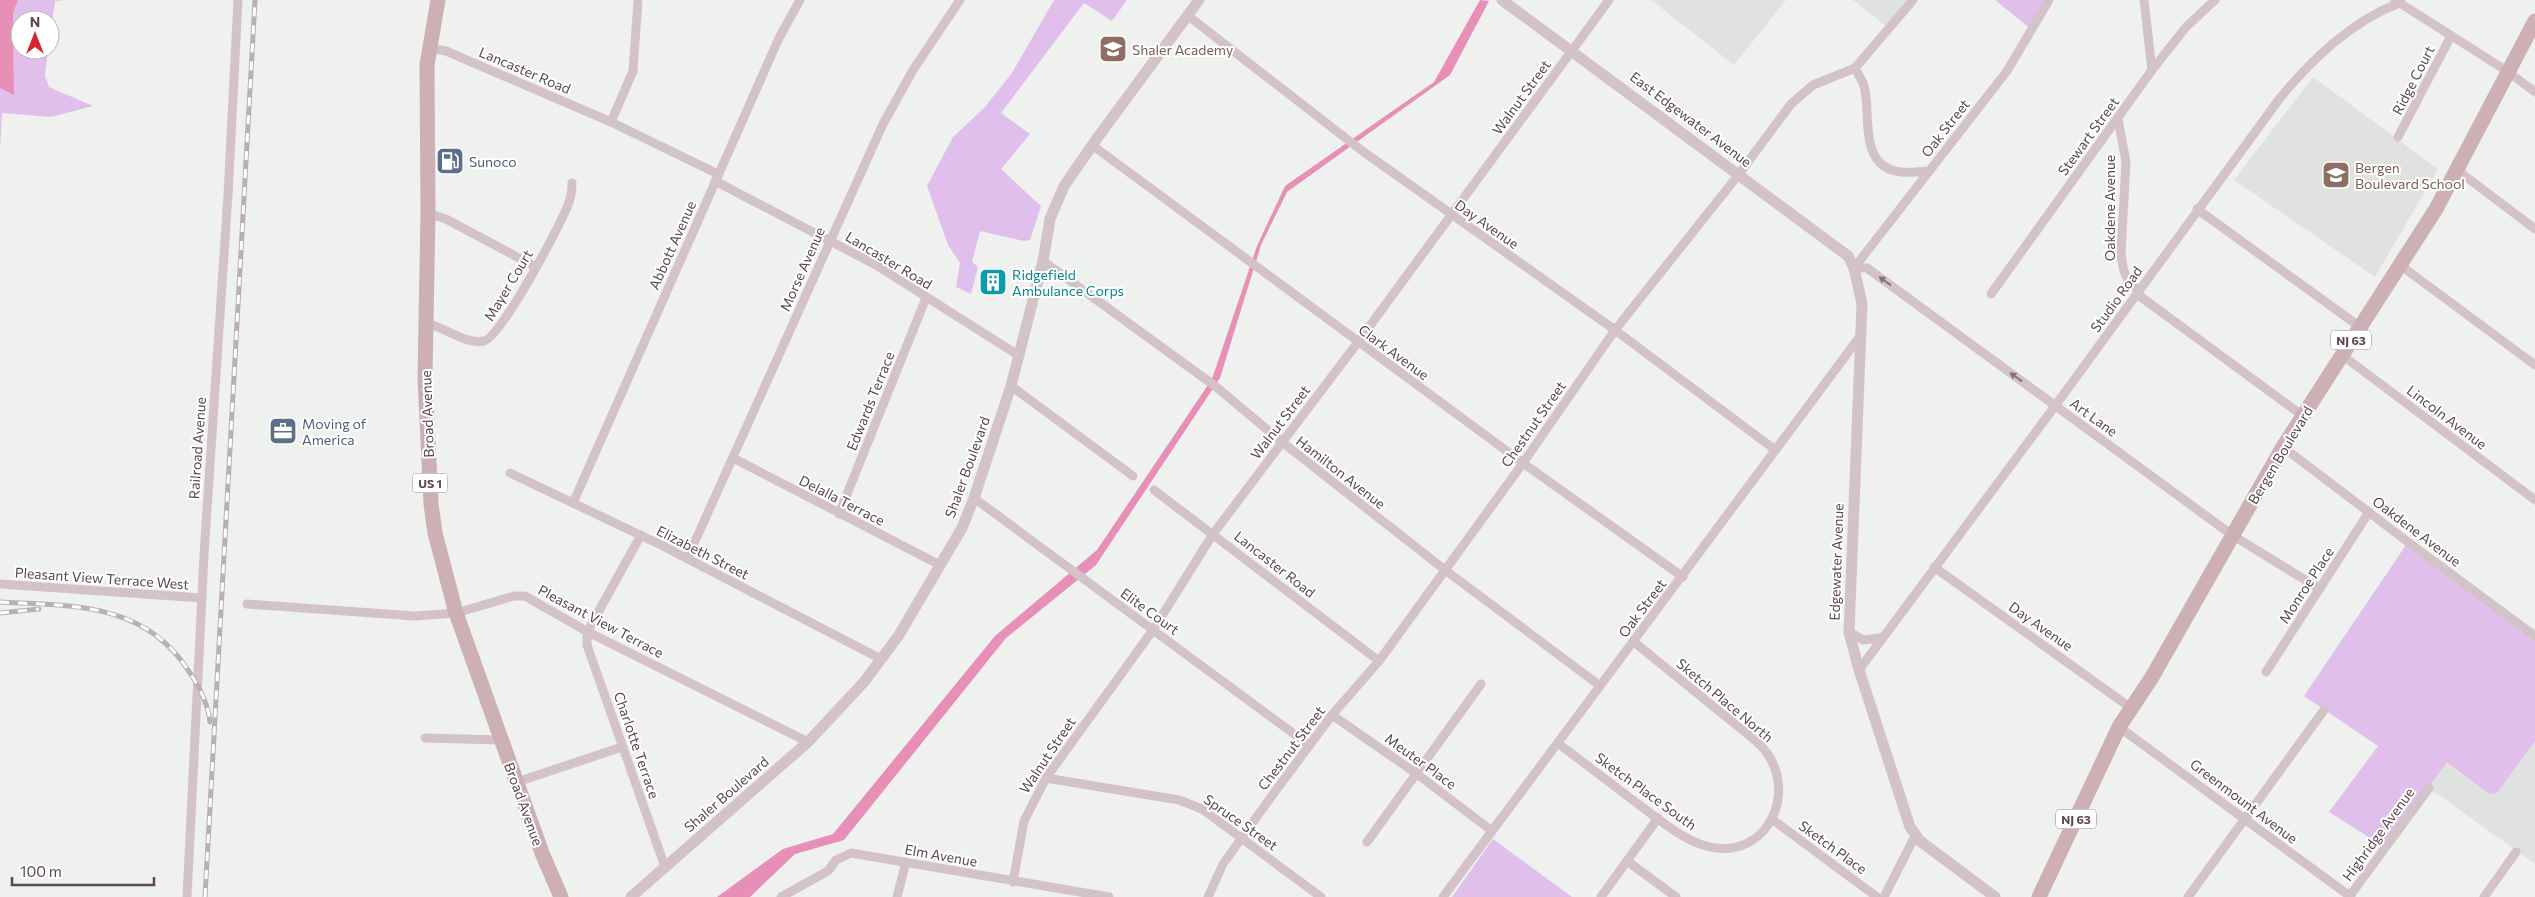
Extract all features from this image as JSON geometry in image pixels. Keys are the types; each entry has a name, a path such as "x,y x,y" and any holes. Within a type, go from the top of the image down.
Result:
{"main road":[{"name":"Broad Avenue","path":"438,0 429,48 427,83 428,213 425,378 431,504 441,562 456,614 560,897"},
{"name":"Bergen Boulevard","path":"2039,897 2119,727 2152,677 2302,416 2436,208 2535,21"}],"street":[{"name":"Railroad Avenue","path":"187,897 199,688 202,598 228,195 238,0"},
{"path":"611,122 633,71 638,0"},
{"name":"Abbott Avenue","path":"573,503 779,38 800,0"},
{"name":"Morse Avenue","path":"687,559 895,99 960,0"},
{"name":"Shaler Boulevard","path":"632,897 808,742 841,709 899,635 962,528 974,498 1011,386 1044,261 1050,219 1064,186 1199,0"},
{"name":"East Edgewater Avenue","path":"1502,0 1848,256 1854,268"},
{"name":"Walnut Street","path":"1013,882 1024,821 1031,803 1046,778 1152,630 1213,534 1358,342 1609,0"},
{"name":"Chestnut Street","path":"1208,897 1223,864 1309,746 1332,715 1379,661 1523,463 1615,330 1739,174 1789,106 1802,93 1826,79 1855,68 1913,0"},
{"name":"Oak Street","path":"1854,268 2007,71 2049,0"},
{"path":"2144,0 2152,70"},
{"name":"Stewart Street","path":"1991,294 2118,120 2152,70 2186,27 2215,0"},
{"path":"2398,1 2507,71 2535,92"},
{"name":"Studio Road","path":"1858,670 1880,638 2055,406 2197,209 2280,98 2301,73 2329,46 2376,12 2398,1"},
{"name":"Day Avenue","path":"1187,15 1361,150 1451,216 1615,330 1774,449"},
{"name":"Ridge Court","path":"2398,137 2451,36"},
{"name":"Lancaster Road","path":"429,48 446,51 611,122 717,177 876,265 1018,355"},
{"path":"1855,68 1864,86 1870,142 1877,158 1891,169 1900,172 1928,171"},
{"name":"Oakdene Avenue","path":"2118,120 2126,162 2121,253 2122,268 2126,280 2138,293 2302,416"},
{"name":"Clark Avenue","path":"1092,146 1523,463 1683,577"},
{"path":"2457,170 2535,229"},
{"name":"Mayer Court","path":"426,323 442,327 473,341 490,339 536,267 568,207 572,183"},
{"path":"2197,209 2360,327"},
{"path":"428,213 446,219 536,267"},
{"name":"Hamilton Avenue","path":"1044,261 1212,385 1445,570 1599,685"},
{"path":"2400,265 2535,365"},
{"name":"Edgewater Avenue","path":"1854,268 1862,304 1849,632 1858,670 1906,817 1916,836 1995,897"},
{"name":"Art Lane","path":"1854,268 1867,268 2232,535 2320,589"},
{"name":"Edwards Terrace","path":"839,514 926,298"},
{"name":"Oak Street","path":"1443,897 1559,744 1599,685 1683,577 1774,449 1861,335"},
{"name":"Lincoln Avenue","path":"2342,355 2535,500"},
{"path":"1011,386 1134,476"},
{"name":"Oakdene Avenue","path":"2284,447 2535,636"},
{"name":"Delalla Terrace","path":"733,458 940,565"},
{"name":"Elizabeth Street","path":"510,473 687,559 881,659"},
{"name":"Lancaster Road","path":"1154,490 1379,661"},
{"name":"Elite Court","path":"974,498 1309,746"},
{"name":"Monroe Place","path":"2266,672 2369,512"},
{"path":"588,632 641,536"},
{"name":"Day Avenue","path":"1934,567 2131,708"},
{"name":"Pleasant View Terrace West","path":"0,584 202,598"},
{"name":"Pleasant View Terrace","path":"247,604 394,615 456,614 514,596 526,596 588,632 808,742"},
{"name":"Charlotte Terrace","path":"588,632 587,645 665,867"},
{"path":"1849,632 1863,640 1880,638"},
{"name":"Sketch Place North","path":"1634,642 1756,741 1770,756 1779,777 1780,790 1773,820"},
{"path":"1367,842 1482,684"},
{"path":"2188,897 2324,710"},
{"name":"Meuter Place","path":"1332,715 1417,774 1492,831"},
{"name":"Greenmount Avenue","path":"2119,727 2245,817 2350,897"},
{"path":"425,738 501,740"},
{"name":"Sketch Place South","path":"1559,744 1687,838 1718,848 1741,845 1764,830 1773,820"},
{"path":"517,782 622,747"},
{"name":"Spruce Street","path":"1046,778 1179,800 1202,810 1321,897"},
{"name":"Highridge Avenue","path":"2350,897 2429,788"},
{"path":"1601,897 1658,818"},
{"name":"Sketch Place","path":"1773,820 1877,897"},
{"path":"1884,897 1916,836"},
{"path":"2484,897 2516,852"},
{"name":"Elm Avenue","path":"781,897 828,871 836,860 850,853 1109,897"},
{"path":"1627,861 1676,897"},
{"path":"897,897 906,862"}],"shaded area":[{"path":"0,0 18,0 14,10 10,10 10,60 14,60 14,95 0,88"},
{"path":"18,0 65,0 55,1 54,10 14,10"},
{"path":"1054,0 1127,0 1112,21 1084,3 1001,113 1030,134 1001,169 1041,206 1030,240 1024,241 980,231 972,262 978,267 971,294 956,287 960,263 948,245 927,186 953,137 984,108 1012,73"},
{"path":"1480,0 1489,1 1450,75 1287,192 1261,245 1220,378 1096,565 1006,638 844,840 795,854 750,897 717,897 783,849 833,834 995,636 1097,550 1212,379 1257,246 1285,186 1434,82"},
{"path":"1651,0 1786,0 1734,65"},
{"path":"1853,0 1913,0 1890,29"},
{"path":"1995,0 2048,0 2032,30"},
{"path":"14,60 47,60 45,76 49,87 93,106 51,117 2,113 0,150 0,88 14,94"},
{"name":"Bergen Boulevard School","path":"2313,77 2438,169 2375,277 2234,180"},
{"path":"2408,542 2535,636 2535,741 2497,793 2489,794 2447,762 2386,848 2329,812 2378,746 2304,696"},
{"path":"2535,741 2535,864 2429,788 2447,762 2489,794 2497,793"},
{"path":"1493,839 1572,897 1452,897"}],"railway":[{"path":"205,897 255,0"},
{"path":"0,602 80,607 105,612 128,620 150,631 170,648 192,676 205,701 210,722"},
{"path":"0,613 39,609"}],"place":[{"name":"Shaler Academy","path":"1113,49"},
{"name":"Sunoco","path":"450,161"},
{"name":"Bergen Boulevard School","path":"2336,175"},
{"name":"Ridgefield Ambulance Corps","path":"993,282"},
{"name":"Moving of America","path":"283,431"}]}
